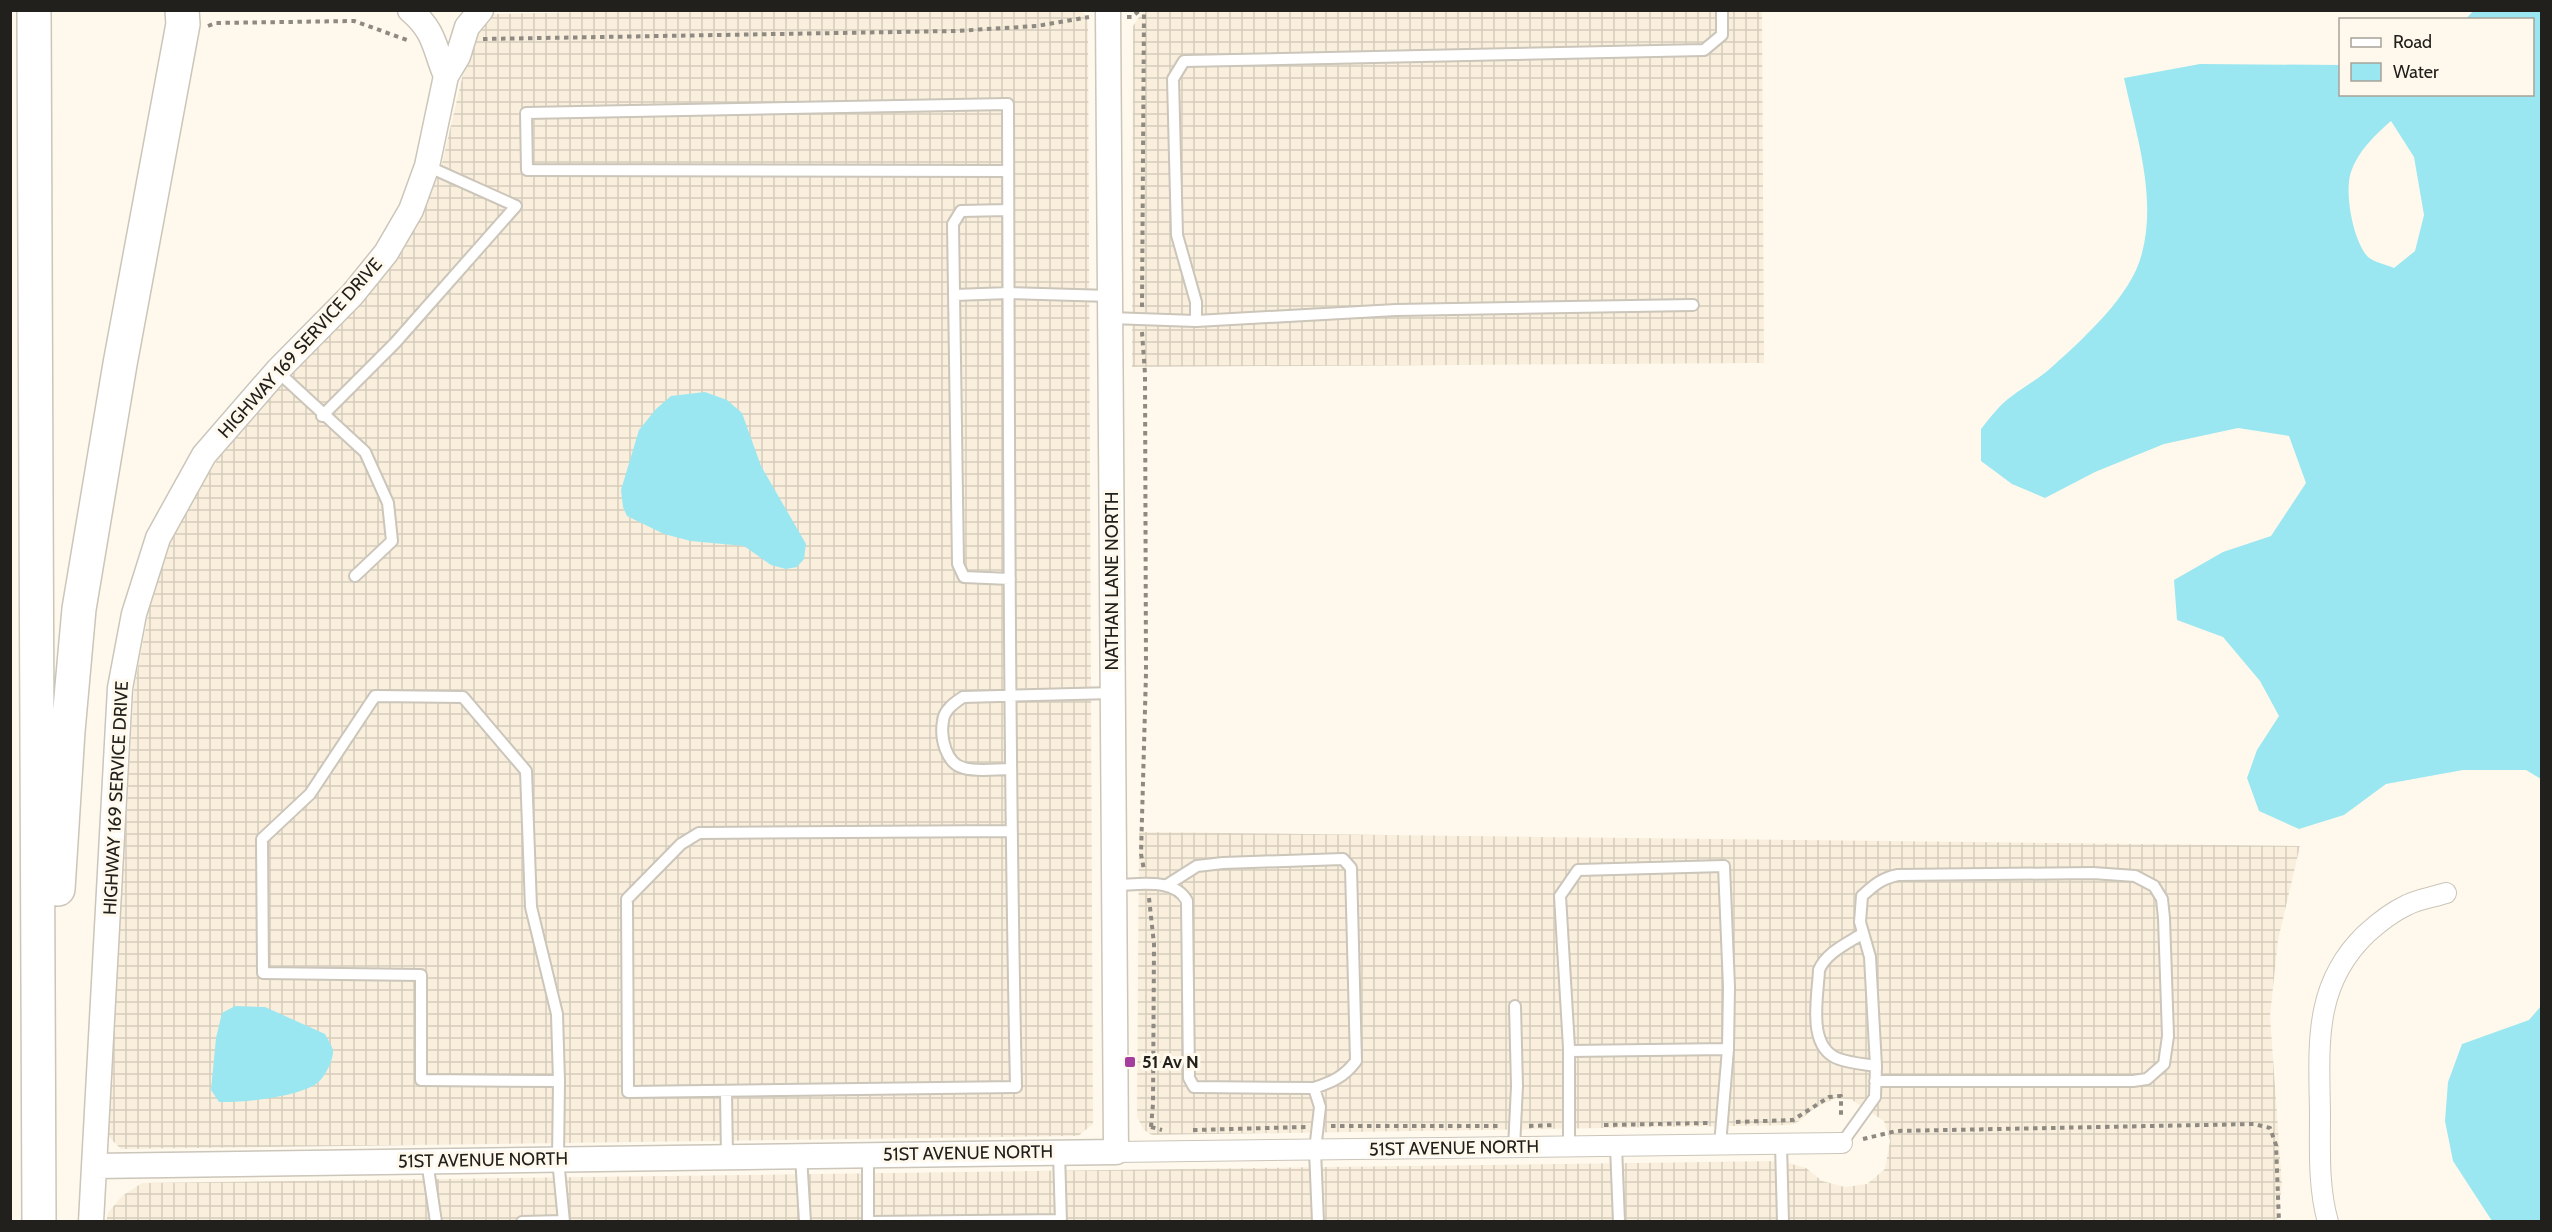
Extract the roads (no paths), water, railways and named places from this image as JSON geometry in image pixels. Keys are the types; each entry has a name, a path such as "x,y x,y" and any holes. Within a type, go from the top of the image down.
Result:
{"highway":[{"path":"34,10 39,1221"},
{"path":"38,1042 53,959 68,731 79,609 120,364 183,24 194,19"}],"street":[{"path":"410,10 424,22 435,40 438,58 446,76"},
{"path":"446,76 458,56 467,27 481,10"},
{"name":"NATHAN LANE NORTH","path":"1108,14 1116,1152"},
{"name":"HIGHWAY 169 SERVICE DRIVE","path":"91,1221 120,688 134,614 158,538 204,455 277,370 352,295 386,253 411,210 428,166 446,76"},
{"path":"2328,1221 2324,1208 2320,1168 2319,1043 2323,1010 2334,976 2353,947 2379,923 2407,905 2446,893"},
{"name":"51ST AVENUE NORTH","path":"95,1166 1059,1151 1146,1152 1842,1143"}],"lane":[{"path":"1196,321 1196,302 1177,235 1173,79 1185,61 1704,50 1722,35 1722,10"},
{"path":"1008,171 527,170 526,113 1008,104 1010,831 1016,1087 628,1092 627,899 681,844 699,833 1010,831"},
{"path":"322,416 395,343 516,206 428,166"},
{"path":"1008,210 961,212 953,224 958,564 964,577 1010,579"},
{"path":"954,295 1009,293 1110,307 1142,318 1196,321 1396,310 1693,305"},
{"path":"277,370 322,416 364,452 388,503 392,541 356,576"},
{"path":"1010,769 964,769 952,763 945,750 943,720 950,706 963,697 1113,693"},
{"path":"522,1221 563,1221 558,1159 559,1081 557,1014 531,907 526,771 463,697 375,696 310,794 262,839 263,973 421,975 421,1080 559,1081"},
{"path":"1114,885 1167,885 1182,893 1187,901 1189,1078 1194,1086 1314,1088 1334,1081 1347,1073 1356,1061 1351,868 1343,859 1197,866 1167,885"},
{"path":"1569,1147 1569,1051 1560,896 1578,870 1724,866 1729,987 1728,1049 1720,1145"},
{"path":"1842,1143 1875,1097 1875,1081 1876,1066 1870,957 1860,922 1862,896 1885,878 1898,875 2093,873 2135,876 2154,886 2162,899 2164,918 2168,1036 2164,1064 2147,1079 2133,1081 1875,1081"},
{"path":"1862,934 1839,948 1823,962 1819,970 1816,1025 1822,1044 1830,1053 1839,1059 1876,1066"},
{"path":"1514,1148 1517,1086 1515,1006"},
{"path":"1569,1051 1728,1049"},
{"path":"1314,1088 1320,1107 1315,1150 1318,1221"},
{"path":"726,1092 727,1156"},
{"path":"1781,1144 1783,1221"},
{"path":"1616,1146 1619,1221"},
{"path":"868,1154 868,1221 1061,1220 1059,1151"},
{"path":"801,1155 805,1221"},
{"path":"427,1161 436,1221"}],"water":[{"path":"2473,11 2541,11 2541,779 2526,770 2463,770 2386,784 2344,815 2299,829 2259,811 2247,778 2257,750 2279,716 2260,681 2223,637 2177,620 2174,580 2223,552 2271,536 2306,483 2289,436 2238,428 2164,444 2095,472 2045,498 2012,484 1981,461 1981,429 1995,411 2048,370 2092,329 2118,300 2137,269 2146,231 2146,187 2139,143 2124,78 2200,64 2339,65 2339,96 2534,96 2534,18 2467,18","holes":["2391,121 2414,157 2424,215 2415,251 2394,268 2368,257 2358,240 2349,203 2351,172 2363,150"]},
{"path":"705,392 727,400 742,413 761,466 806,544 804,559 797,567 786,569 771,565 744,546 691,541 664,534 627,516 623,507 621,490 639,430 656,409 671,396"},
{"path":"235,1006 265,1007 325,1034 331,1045 333,1056 322,1078 307,1089 283,1096 219,1102 211,1090 216,1038 222,1013"},
{"path":"2541,1006 2541,1221 2492,1221 2453,1161 2445,1121 2448,1082 2462,1044 2529,1020"}],"place":[{"name":"51 Av N","path":"1130,1062"}]}
